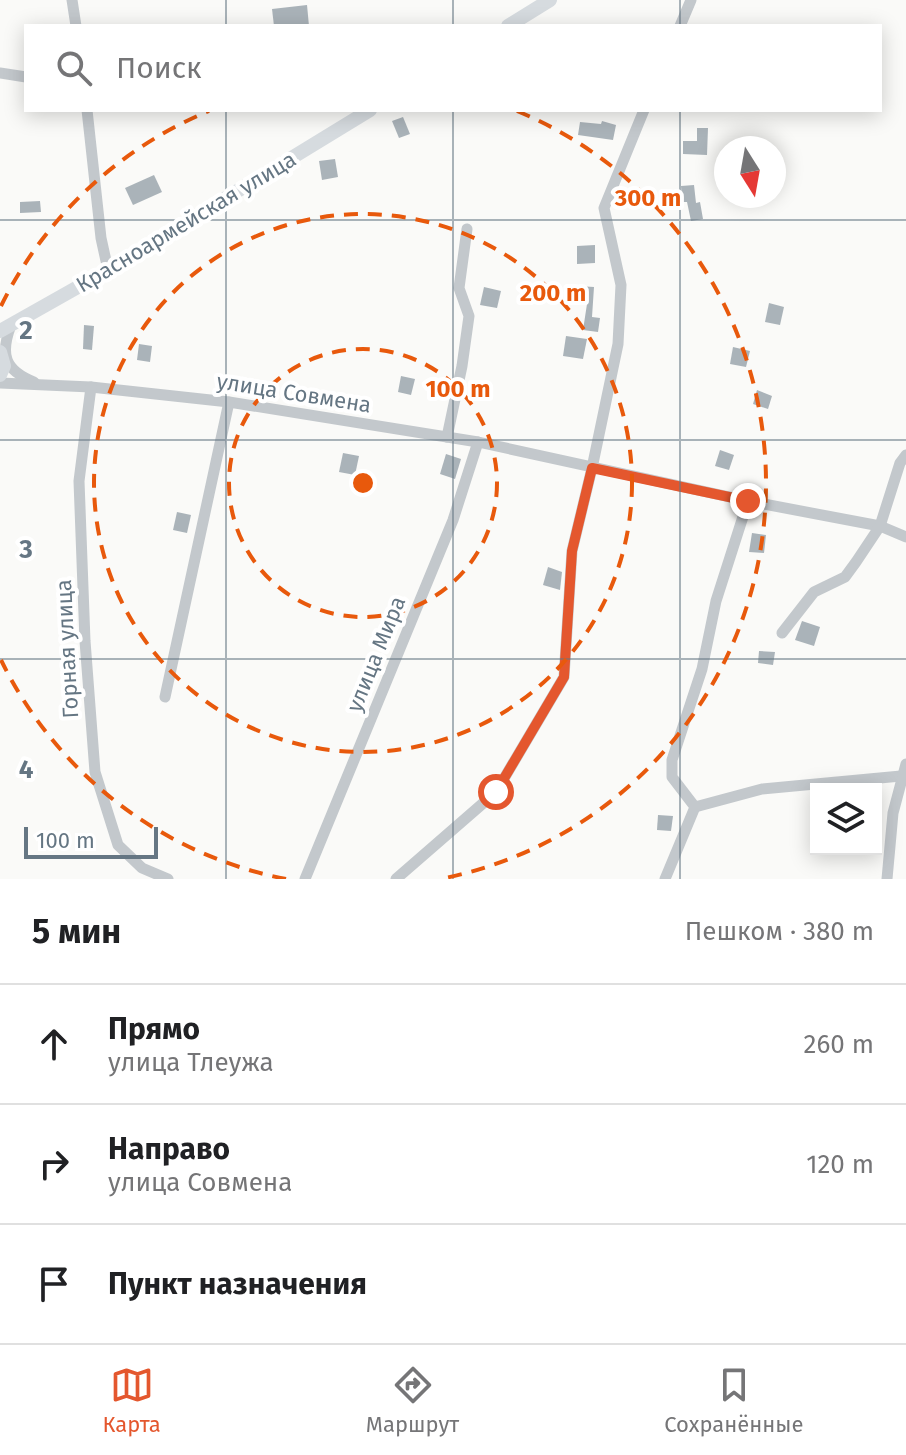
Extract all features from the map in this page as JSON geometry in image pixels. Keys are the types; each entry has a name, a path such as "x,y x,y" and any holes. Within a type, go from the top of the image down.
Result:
{"main road":[{"path":"511,24 550,0"},
{"name":"Красноармейская улица","path":"6,328 108,270 367,112"},
{"path":"0,375 4,366 2,354"}],"street":[{"path":"72,0 76,24"},
{"path":"681,24 691,0"},
{"path":"0,73 24,77"},
{"path":"87,112 101,238 108,270"},
{"path":"396,879 496,792 564,677 572,551 618,344 621,285 604,208 643,112"},
{"path":"447,437 469,316 459,288 467,229"},
{"path":"6,328 2,354 22,377 38,383"},
{"name":"улица Совмена","path":"0,383 91,387 229,402 478,442 748,501 880,526 906,537"},
{"name":"Горная улица","path":"91,387 79,481 85,641 95,772 118,845 142,868 168,879"},
{"path":"165,697 229,402"},
{"name":"улица Мира","path":"305,879 453,520 478,442"},
{"path":"782,633 814,592 845,577 880,526 900,463 906,455"},
{"path":"695,807 672,777 672,760 702,669 716,601 748,501"},
{"path":"887,879 893,813 906,764"},
{"path":"695,807 762,789 901,776"},
{"path":"665,879 695,807"}],"building":[{"path":"307,5 309,24 274,24 272,9"},
{"path":"403,117 410,134 399,138 392,121"},
{"path":"602,121 616,125 613,140 578,135 580,122 601,124"},
{"path":"697,128 708,128 707,155 683,154 683,141 697,141"},
{"path":"335,159 338,177 322,180 319,161"},
{"path":"154,175 162,192 133,205 125,188"},
{"path":"694,185 696,203 700,202 703,219 691,221 687,202 682,202 681,186"},
{"path":"40,201 41,212 20,213 20,202"},
{"path":"595,245 595,263 577,264 577,246"},
{"path":"578,286 594,287 592,317 600,318 598,332 583,330 587,304 577,303"},
{"path":"484,287 501,291 497,308 480,305"},
{"path":"769,303 784,307 780,325 765,322"},
{"path":"84,325 94,326 92,350 83,349"},
{"path":"566,336 587,339 583,359 563,356"},
{"path":"139,344 152,346 150,362 137,360"},
{"path":"733,347 750,351 746,367 730,364"},
{"path":"401,376 415,379 411,395 398,392"},
{"path":"757,390 772,396 768,409 753,404"},
{"path":"720,450 734,455 729,470 715,466"},
{"path":"343,453 359,456 355,475 339,472"},
{"path":"446,454 461,459 455,479 440,474"},
{"path":"177,512 191,515 187,533 173,530"},
{"path":"752,533 766,535 764,553 749,552"},
{"path":"548,567 562,572 560,590 543,585"},
{"path":"802,621 820,627 814,646 795,640"},
{"path":"759,651 775,652 773,665 758,663"},
{"path":"658,815 673,816 671,831 657,830"}],"route":[{"path":"496,792 564,677 572,551 592,468 748,501"}]}
